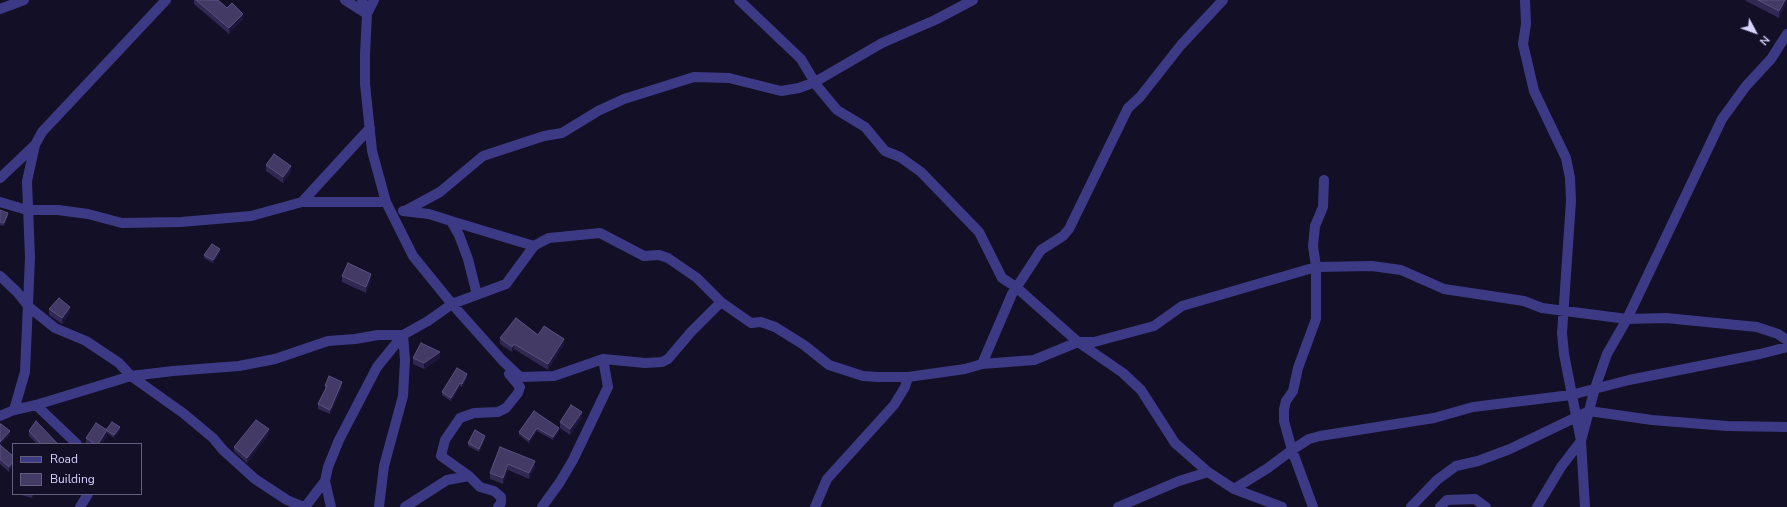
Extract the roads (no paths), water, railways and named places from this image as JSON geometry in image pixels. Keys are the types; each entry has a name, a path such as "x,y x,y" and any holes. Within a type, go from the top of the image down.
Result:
{"street":[{"path":"0,9 24,0"},
{"path":"14,410 25,372 30,258 26,210 27,181 36,145 42,132 166,0"},
{"path":"345,0 367,14"},
{"path":"362,0 367,14 365,54 372,151 388,205 413,256 452,304 502,360 520,377 540,378 554,376 603,359 630,363 662,362 668,359 690,332 721,302"},
{"path":"367,14 374,0"},
{"path":"739,0 801,59 815,82 837,110 865,127 885,151 900,157 921,172 979,232 1002,278 1016,287 1078,342 1123,373 1141,390 1175,443 1208,472 1234,489 1282,507"},
{"path":"405,211 440,192 483,156 544,136 562,134 598,111 673,83 694,76 711,76 729,78 781,91 799,88 815,82 882,43 935,20 973,0"},
{"path":"982,364 1016,287 1041,250 1063,236 1069,229 1128,108 1140,97 1181,46 1223,0"},
{"path":"1525,0 1526,24 1523,44 1534,91 1566,158 1570,178 1571,201 1568,259 1562,311 1564,354 1581,441 1585,507"},
{"path":"1537,507 1561,467 1581,441 1595,388 1607,354 1627,319 1722,119 1746,86 1771,59 1787,34"},
{"path":"302,202 370,128"},
{"path":"0,178 36,145"},
{"path":"1313,507 1292,450 1284,421 1284,409 1286,401 1293,391 1298,368 1316,319 1316,267 1313,246 1314,226 1323,207 1324,180"},
{"path":"0,202 26,210 58,210 88,214 122,223 181,222 251,216 302,202 388,205 405,211 428,214 534,246"},
{"path":"451,221 462,241 477,295"},
{"path":"0,276 17,292 28,307 54,328 86,341 119,363 131,376 183,413 213,438 223,450 255,478 286,500 304,507 325,481 328,467 340,440 377,367 402,335 428,321 452,304 506,284 534,246 549,238 600,233 644,256 659,255 668,258 697,278 721,302 751,323 761,322 775,327 804,345 822,361 843,370 863,376 908,377 965,369 982,364 1034,360 1078,342 1094,342 1154,326 1182,306 1316,267 1372,266 1401,270 1444,289 1486,294 1524,301 1542,308 1627,319 1666,318 1757,327 1778,334 1787,340"},
{"path":"0,416 14,410 36,405 131,376 239,366 275,359 328,341 355,339 378,335 402,335"},
{"path":"379,507 384,466 402,396 405,360 402,335"},
{"path":"1234,489 1268,468 1292,450 1309,440 1320,436 1434,418 1473,407 1571,395 1595,388 1787,347"},
{"path":"542,507 564,476 603,400 608,387 603,359"},
{"path":"498,507 501,503 501,497 494,491 480,487 469,476 441,456 445,440 460,418 474,413 498,412 506,408 518,393 520,387 509,376 502,360"},
{"path":"815,507 827,479 894,405 905,387 908,377"},
{"path":"36,405 76,443"},
{"path":"1411,507 1436,480 1456,466 1478,461 1510,449 1589,411 1652,420 1727,426 1787,427"},
{"path":"1118,507 1179,480 1208,472"},
{"path":"405,507 447,480 469,476"},
{"path":"325,481 332,507"},
{"path":"80,507 87,495"},
{"path":"1440,507 1447,500 1475,499 1486,507"}]}
